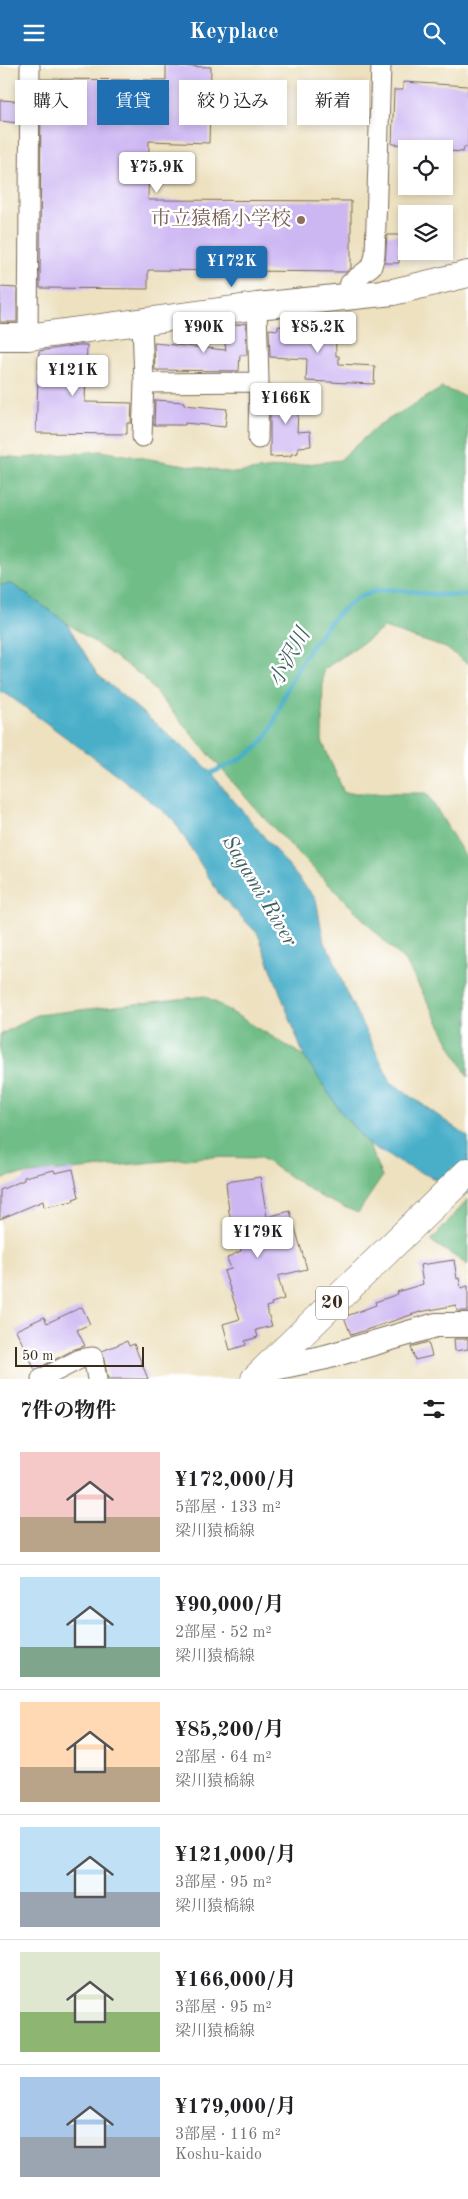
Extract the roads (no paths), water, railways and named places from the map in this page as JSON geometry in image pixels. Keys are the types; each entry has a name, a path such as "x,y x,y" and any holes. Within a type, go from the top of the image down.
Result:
{"highway":[{"name":"20","path":"260,1374 468,1172"}],"main road":[{"path":"0,337 28,337 257,305 346,298 393,292 468,274"}],"street":[{"path":"28,337 30,65"},
{"path":"346,298 350,283 372,266 375,255 381,65"},
{"path":"257,305 258,439"},
{"path":"142,321 144,383 142,437"},
{"path":"144,383 259,382"},
{"path":"260,1374 436,1325 468,1325"},
{"path":"41,1379 80,1359 94,1357 97,1379"}],"water":[{"name":"Sagami River","path":"12,584 66,622 97,674 204,765 316,899 324,943 332,954 346,992 391,1082 468,1137 468,1194 407,1166 368,1144 341,1112 304,1056 258,934 219,894 173,819 116,774 8,695 0,692 0,585"}],"waterway":[{"name":"小沢川","path":"205,776 244,757 263,741 274,724 285,693 310,649 333,619 359,598 381,590 468,595"}],"place":[{"name":"市立猿橋小学校","path":"301,220"}]}
